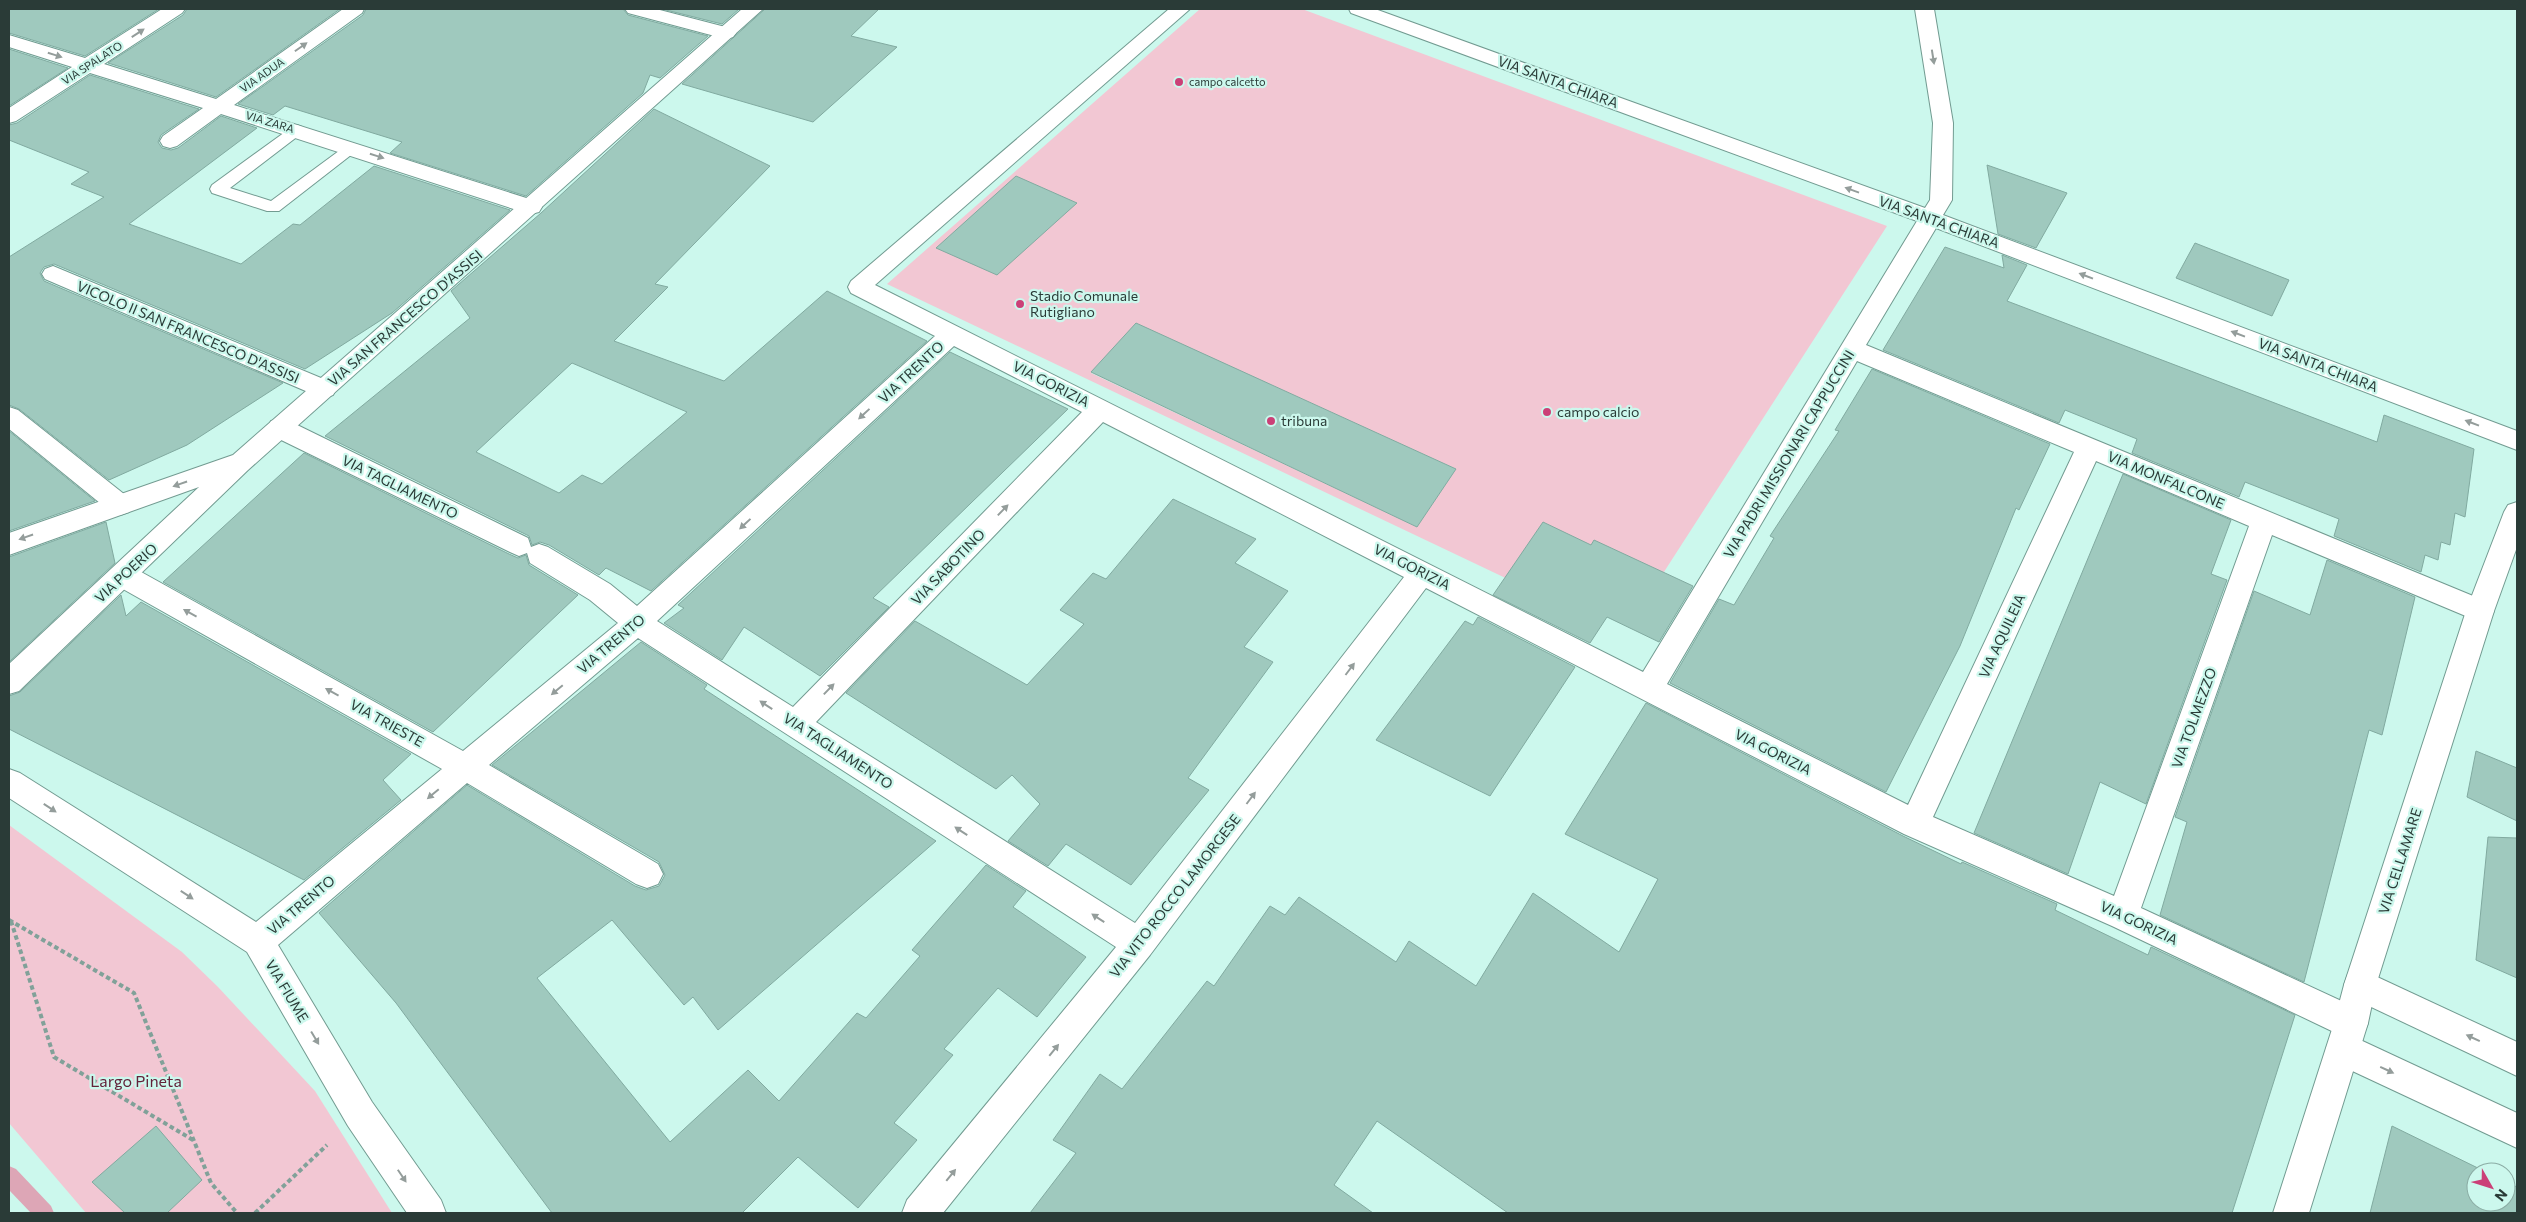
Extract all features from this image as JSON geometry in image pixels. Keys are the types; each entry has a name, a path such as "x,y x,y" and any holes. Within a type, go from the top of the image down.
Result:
{"street":[{"name":"VIA SPALATO","path":"9,117 175,9"},
{"name":"VIA ADUA","path":"170,141 355,9"},
{"path":"635,9 726,33"},
{"name":"VIA SAN FRANCESCO D'ASSISI","path":"9,544 242,462 753,9"},
{"name":"VIA GORIZIA","path":"1180,9 859,287 1916,824 2124,915 2517,1131"},
{"name":"VIA SANTA CHIARA","path":"1358,9 1930,219 2517,440"},
{"name":"VIA PADRI MISSIONARI CAPPUCCINI","path":"1649,688 1941,200 1942,123 1925,9"},
{"name":"VIA ZARA","path":"9,41 297,130 531,207"},
{"name":"VICOLO II SAN FRANCESCO D'ASSISI","path":"52,274 324,389"},
{"name":"VIA TRENTO","path":"258,941 637,623 952,334"},
{"name":"VIA MONFALCONE","path":"1852,349 2480,611"},
{"name":"VIA SABOTINO","path":"795,724 1100,409"},
{"path":"9,416 120,505"},
{"name":"VIA TAGLIAMENTO","path":"280,428 529,550 600,592 637,623 1139,944"},
{"name":"VIA AQUILEIA","path":"1916,824 2089,448"},
{"name":"VIA POERIO","path":"9,682 124,576 242,462"},
{"name":"VIA CELLAMARE","path":"2291,1213 2347,1036 2360,985 2480,611 2517,512"},
{"name":"VIA TOLMEZZO","path":"2124,915 2264,521"},
{"name":"VIA VITO ROCCO LAMORGESE","path":"920,1213 1139,944 1422,573"},
{"name":"VIA TRIESTE","path":"124,576 466,767 647,874"},
{"name":"VIA FIUME","path":"9,782 258,941 360,1114 428,1213"},
{"path":"2360,985 2517,1059"}],"lane":[{"path":"297,130 218,189 273,207 352,148"}],"path":[{"path":"10,920 54,1057 194,1140"},
{"path":"10,920 134,993 211,1183 237,1213"},
{"path":"255,1213 360,1114"}],"green space":[{"name":"campo calcio","path":"1200,9 1302,9 1887,226 1662,575 1558,603 887,284","holes":["1136,324 1456,469 1417,527 1091,373"]},
{"name":"Largo Pineta","path":"9,825 182,952 218,987 315,1091 392,1213 86,1213 9,1123"}],"building":[{"path":"9,9 159,9 85,56 9,33"},
{"path":"187,9 340,9 216,97 108,63 183,15"},
{"path":"366,9 623,9 628,15 708,36 660,78 650,75 643,93 526,196 390,153 402,142 285,106 273,115 238,104 363,15"},
{"path":"662,9 739,9 722,24"},
{"path":"765,9 879,9 851,36 897,47 813,122 682,84"},
{"path":"9,49 68,68 9,106"},
{"path":"90,75 199,109 161,135 158,142 162,148 171,150 178,148 221,116 257,128 129,224 241,264 293,224 300,225 374,166 510,210 392,313 305,369 54,264 44,267 40,273 44,281 283,383 187,445 109,480 19,409 9,405 9,257 104,197 71,184 89,172 9,140 9,125 17,123"},
{"path":"654,109 770,166 655,284 668,287 614,341 724,381 827,291 927,341 651,591 606,568 599,575 549,545 540,542 532,545 529,536 325,436 470,318 451,291 541,213","holes":["572,363 687,412 602,484 582,475 559,493 476,452"]},
{"path":"1987,165 2067,193 2036,248 1998,234"},
{"path":"1016,176 1077,203 997,275 936,248"},
{"path":"2195,243 2289,280 2272,316 2176,278"},
{"path":"1945,247 2004,268 2002,255 2027,265 2007,301 2377,442 2384,415 2474,449 2465,517 2455,513 2450,545 2441,542 2438,560 2425,555 2421,572 2334,536 2339,519 2245,482 2239,497 2132,453 2137,439 2065,410 2059,423 1883,350"},
{"name":"tribuna","path":"1136,323 1456,469 1417,527 1091,372"},
{"path":"950,352 1068,409 873,598 889,607 820,676 744,627 722,660 664,623 684,608 678,605"},
{"path":"1872,369 2050,444 2019,510 2016,508 1960,646 1886,792 1670,683 1719,599 1734,605 1774,538 1770,536 1839,431 1835,430"},
{"path":"9,431 95,501 9,531"},
{"path":"304,453 509,554 518,558 526,555 529,565 578,595 433,732 163,582"},
{"path":"2123,474 2231,520 2211,574 2227,580 2146,804 2100,782 2068,874 1974,833"},
{"path":"1173,499 1256,539 1235,563 1288,591 1244,647 1273,662 1188,778 1209,790 1131,885 1066,844 1048,866 1008,841 1040,804 1012,775 996,789 846,693 915,621 1027,685 1084,624 1060,610 1093,573 1106,579"},
{"path":"106,522 115,563 9,662 9,557"},
{"path":"1543,522 1591,545 1594,540 1693,586 1659,642 1607,617 1590,643 1493,595"},
{"path":"2327,560 2415,597 2382,735 2369,730 2304,982 2160,915 2187,822 2175,817 2254,591 2310,615"},
{"path":"121,595 126,616 141,602 411,754 383,780 401,800 304,880 9,729 9,696 20,692"},
{"path":"1478,617 1575,667 1490,796 1376,740 1465,621 1473,625"},
{"path":"641,642 707,685 704,689 936,841 718,1030 693,997 684,1005 612,920 537,978 670,1142 748,1070 779,1101 857,1013 866,1018 920,956 912,950 986,865 1026,891 1013,907 1086,957 1037,1017 998,988 944,1049 953,1055 894,1123 917,1140 858,1208 798,1157 742,1213 552,1213 396,1003 319,913 467,785 635,886 646,890 659,886 665,875 659,862 492,765"},
{"path":"1646,703 1903,836 1961,864 1962,862 2057,904 2055,910 2148,955 2151,947 2295,1015 2232,1213 1508,1213 1377,1121 1334,1185 1373,1213 1030,1213 1076,1153 1053,1140 1100,1074 1122,1089 1207,981 1214,986 1270,906 1285,915 1299,897 1396,962 1409,941 1476,986 1533,893 1619,952 1658,879 1565,834"},
{"path":"2476,751 2517,768 2517,821 2467,797"},
{"path":"2488,837 2517,838 2517,978 2476,960"},
{"path":"156,1126 202,1180 167,1213 125,1213 92,1182"},
{"path":"2392,1126 2466,1162 2466,1212 2516,1212 2517,1187 2517,1213 2370,1213"}],"waterway":[{"path":"9,1176 44,1213"}],"place":[{"name":"campo calcetto","path":"1179,82"},
{"name":"Stadio Comunale Rutigliano","path":"1020,304"},
{"name":"campo calcio","path":"1547,412"},
{"name":"tribuna","path":"1271,421"}]}
